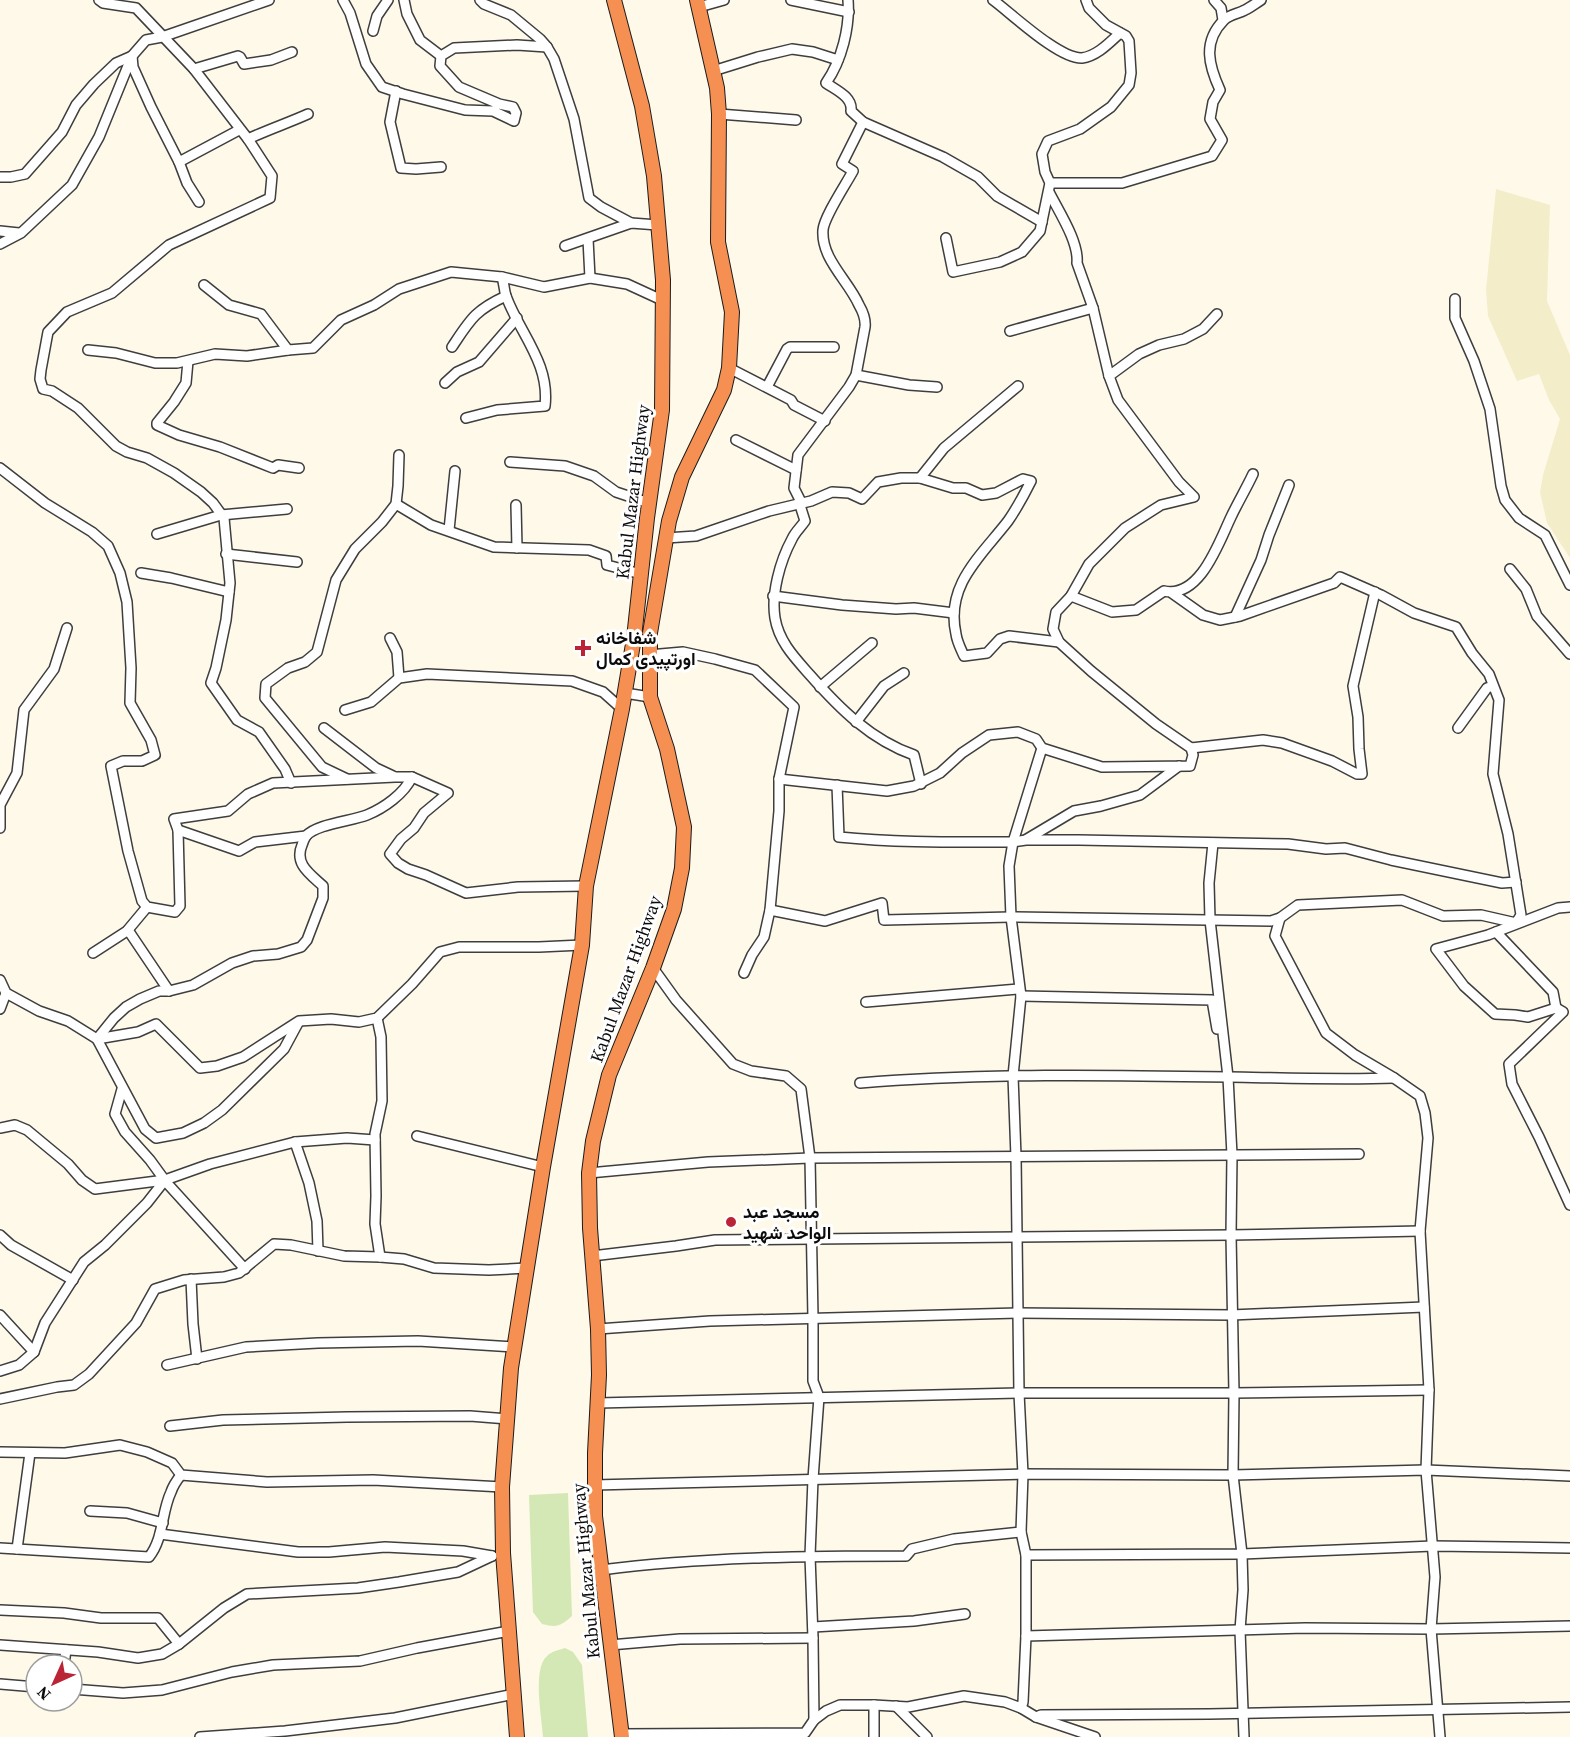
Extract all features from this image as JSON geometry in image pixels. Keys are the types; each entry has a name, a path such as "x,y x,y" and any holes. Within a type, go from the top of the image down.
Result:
{"highway":[{"name":"Kabul Mazar Highway","path":"518,1737 509,1630 498,1554 501,1487 514,1347 582,945 586,886 625,693 662,410 664,301 654,176 642,106 614,0"},
{"name":"Kabul Mazar Highway","path":"622,1736 595,1516 598,1329 590,1228 589,1173 593,1141 609,1075 654,968 674,909 682,868 684,827 666,748 650,697 650,633 669,521 682,477 724,390 729,368 732,312 718,242 719,114 717,88 698,3"}],"street":[{"path":"99,0 103,3 136,8 194,69 248,139 272,176 270,198 169,245 112,293 67,312 48,332 40,380 43,389 78,408 116,446 147,458 174,473 201,492 225,518 230,583 226,620 211,683 237,720 259,732 285,769 291,783"},
{"path":"0,244 21,233 72,185 99,137 132,56 146,40 162,37 269,0"},
{"path":"343,0 350,14 366,64 382,87 465,110 493,111 514,121 516,113 513,107 499,104 459,87 440,66 441,56"},
{"path":"373,30 377,16 388,0"},
{"path":"404,0 407,14 420,40 441,56"},
{"path":"480,0 484,4 511,15 547,47 554,59 574,119 589,198 631,224"},
{"path":"698,3 724,0"},
{"path":"791,0 849,12"},
{"path":"849,0 849,12 838,60 833,74 826,83 849,100 852,105 851,111 863,122 943,157 978,177 998,196 1042,222"},
{"path":"993,0 1068,56 1083,58 1101,50 1120,33"},
{"path":"779,779 887,791 921,784 940,773 962,753 989,735 1018,732 1036,739 1042,748 1102,767 1190,766 1193,755 1191,748 1120,696 1059,642 1053,629 1056,612 1071,596 1089,564 1125,528 1161,505 1194,497 1179,482 1118,400 1109,376 1093,308 1077,263 1078,256 1045,172 1042,154 1048,141 1080,129 1111,107 1129,85 1131,74 1129,41 1126,36 1106,25 1089,8 1086,0"},
{"path":"1214,0 1221,8 1224,20"},
{"path":"1050,188 1122,183 1212,156 1222,141 1210,119 1220,90 1211,71 1209,59 1212,38 1224,20 1231,15 1243,12 1261,0"},
{"path":"441,56 454,48 517,45 547,47"},
{"path":"713,71 758,57 792,50 813,52 838,60"},
{"path":"194,69 237,56 244,64 271,60 292,52"},
{"path":"132,56 133,67 180,162 187,183 199,202"},
{"path":"0,177 25,174 62,132 76,105 94,84 116,63 132,56"},
{"path":"396,92 390,122 400,168 441,167"},
{"path":"248,139 308,114"},
{"path":"719,114 795,120"},
{"path":"863,122 842,164 853,171 823,228 827,256 853,292 866,321 856,375 825,421 798,455 794,489 805,521 792,538 779,572 773,596 775,619 788,650 820,687 856,722 899,750 914,755 921,784"},
{"path":"180,162 239,130"},
{"path":"946,238 953,272 1000,262 1023,252 1040,231 1050,188"},
{"path":"565,246 631,224 658,225"},
{"path":"0,231 21,233"},
{"path":"588,239 590,278"},
{"path":"88,350 116,353 155,363 177,363 215,354 247,356 313,348 341,320 374,305 399,289 452,272 502,277 543,287 590,278 627,284 664,301"},
{"path":"466,417 497,410 545,406 544,376 506,296 502,277"},
{"path":"204,285 229,305 261,314 288,350"},
{"path":"452,347 471,318 488,304 506,296"},
{"path":"1455,299 1455,318 1474,361 1490,409 1505,500 1519,518 1545,535 1570,585"},
{"path":"1010,331 1093,308"},
{"path":"1109,376 1139,354 1159,345 1184,339 1203,329 1217,314"},
{"path":"445,383 457,372 479,362 517,318"},
{"path":"767,387 790,347 834,347"},
{"path":"188,361 186,383 156,423 158,425 179,435 220,447 273,468 278,465 299,468"},
{"path":"729,368 791,400 794,405 825,421"},
{"path":"856,375 909,385 938,387"},
{"path":"920,477 944,448 1018,386"},
{"path":"736,440 796,470"},
{"path":"346,779 322,767 306,748 265,698 266,684 288,668 304,662 317,652 336,580 355,549 396,504 399,455"},
{"path":"510,462 565,466 594,476 616,492 649,503"},
{"path":"0,468 45,503 92,532 108,546 120,573 127,602 131,668 130,703 151,740 155,754 142,761 123,761 111,766 128,851 142,901 147,907 175,912 180,906 178,830 174,819 228,811 248,794 273,783 346,779 412,777 448,793 424,813 414,828 401,839 390,854 408,869 466,893 518,887 586,886"},
{"path":"449,530 455,471"},
{"path":"1172,593 1193,584 1209,564 1253,474"},
{"path":"666,538 696,536 770,511 811,501 832,492 849,493 862,499 878,482 901,478 920,477 953,488 966,488 982,495 996,493 1023,479 1031,481 1020,504 1008,521 968,570 957,593 954,613 956,634 964,656 987,653 1000,639 1009,636 1059,642"},
{"path":"1234,617 1261,560 1289,485"},
{"path":"396,504 431,525 494,547 589,550 606,556 607,565 641,574"},
{"path":"516,505 517,548"},
{"path":"157,534 221,515 287,509"},
{"path":"226,554 297,562"},
{"path":"1510,569 1526,589 1537,616 1570,654"},
{"path":"141,573 229,592"},
{"path":"1071,596 1112,612 1136,610 1164,591 1172,593 1203,615 1220,620 1240,616 1334,583 1340,577 1375,592 1414,613 1456,627 1472,653 1489,674 1499,700 1493,774 1508,834 1516,882 1521,915 1516,923"},
{"path":"1191,748 1263,740 1282,743 1332,760 1357,774 1362,774 1358,717 1353,686 1375,592"},
{"path":"773,596 842,605 914,608 954,613"},
{"path":"0,828 0,805 16,773 24,710 54,669 68,628"},
{"path":"390,638 397,652 399,678"},
{"path":"820,687 872,643"},
{"path":"650,656 682,652 755,670 794,706 779,779 779,811 770,910 764,937 744,973"},
{"path":"856,722 884,686 904,673"},
{"path":"345,710 371,702 399,678 427,674 572,681 603,692 622,709"},
{"path":"1458,728 1487,687 1493,686"},
{"path":"625,693 650,697"},
{"path":"324,728 376,768 395,777"},
{"path":"1021,1708 1026,1636 1026,1555 1021,1532 1023,1474 1019,1393 1013,1076 1020,993 1011,917 1009,866 1013,842 1042,748"},
{"path":"1026,840 1074,811 1140,795 1179,766"},
{"path":"178,830 239,851 255,842 306,836 324,826 366,815 388,803 408,785 412,777"},
{"path":"837,785 839,837 916,842 1026,840 1288,844 1326,849 1345,848 1391,860 1502,882 1516,882"},
{"path":"97,1039 114,1018 126,1007 140,999 159,991 169,991 193,984 232,963 254,956 278,954 301,947 307,940 323,898 323,886 301,865 299,852 306,836"},
{"path":"1213,843 1209,883 1210,920 1228,1077 1232,1155 1233,1475 1242,1554 1243,1590 1240,1630 1244,1737"},
{"path":"770,910 825,921 882,903 884,920 1011,917 1271,921 1280,918 1298,905 1402,900 1443,916 1481,915 1516,923"},
{"path":"93,953 128,930 147,907"},
{"path":"1563,1009 1528,1017 1495,1014 1464,986 1436,949 1496,932 1558,908 1570,907"},
{"path":"1280,918 1275,936 1326,1033 1355,1055 1420,1096 1425,1113 1428,1138 1420,1231 1429,1390 1426,1470 1435,1577 1431,1629 1440,1737"},
{"path":"128,930 169,991"},
{"path":"1496,932 1553,992 1563,1009"},
{"path":"97,1039 138,1032 156,1024 200,1068 217,1066 243,1057 299,1021 331,1019 359,1022 377,1018 412,984 440,952 459,947 582,945"},
{"path":"654,968 676,1000 733,1064 751,1071 786,1076 801,1089 810,1158 813,1381 819,1398 810,1556 814,1720"},
{"path":"0,980 6,993 39,1011 68,1021 97,1039 145,1129 156,1138 183,1133 204,1123 222,1110 284,1049 299,1021"},
{"path":"0,1009 6,993"},
{"path":"866,1002 1020,993 1212,1000 1217,1028 1223,1034"},
{"path":"1563,1009 1509,1064 1512,1084 1570,1205"},
{"path":"377,1018 381,1037 382,1101 375,1140 375,1224 380,1257"},
{"path":"860,1083 927,1078 1013,1076 1352,1080 1394,1078"},
{"path":"122,1089 116,1114 125,1132 245,1269"},
{"path":"0,1128 15,1125 27,1130 95,1189 165,1180 210,1164 295,1142 347,1138 375,1140"},
{"path":"417,1136 543,1167"},
{"path":"295,1142 309,1182 317,1221 318,1251"},
{"path":"589,1173 708,1161 810,1158 1359,1154"},
{"path":"0,1371 19,1365 34,1352 45,1323 84,1262 105,1245 147,1203 165,1180"},
{"path":"592,1256 715,1240 1420,1231"},
{"path":"0,1235 11,1245 73,1280"},
{"path":"0,1399 74,1385 89,1374 136,1323 155,1289 176,1282 239,1274 274,1245 291,1245 344,1256 404,1259 443,1269 527,1269"},
{"path":"191,1280 197,1359"},
{"path":"598,1329 710,1321 813,1318 1018,1313 1231,1315 1424,1307"},
{"path":"0,1315 34,1352"},
{"path":"167,1365 246,1347 318,1343 418,1341 514,1347"},
{"path":"598,1403 1019,1393 1429,1390"},
{"path":"170,1426 223,1420 369,1416 470,1416 508,1419"},
{"path":"0,1452 65,1453 120,1445 147,1452 172,1463 181,1475 267,1482 373,1480 501,1487"},
{"path":"17,1549 30,1453"},
{"path":"594,1485 1023,1474 1233,1475 1426,1470 1570,1476"},
{"path":"0,1548 149,1557 154,1551 160,1534 170,1492 181,1475"},
{"path":"90,1511 127,1513 163,1522"},
{"path":"601,1570 810,1556 906,1556 912,1549 954,1539 1021,1532"},
{"path":"160,1534 298,1552 385,1547 498,1554"},
{"path":"1026,1555 1242,1554 1433,1546 1570,1548"},
{"path":"0,1646 138,1658 162,1654 179,1644 224,1608 247,1594 358,1588 399,1582 458,1572 498,1554"},
{"path":"0,1610 64,1613 101,1618 158,1618 179,1644"},
{"path":"813,1627 914,1621 965,1614"},
{"path":"1026,1636 1305,1628 1431,1629 1570,1626"},
{"path":"84,1690 123,1692 162,1690 232,1672 273,1665 360,1661 417,1647 509,1630"},
{"path":"610,1645 680,1639 813,1638"},
{"path":"0,1684 24,1686"},
{"path":"200,1737 285,1731 396,1718 514,1694"},
{"path":"622,1736 805,1733 814,1720 840,1705 908,1707 964,1696 1005,1702 1036,1717 1095,1737"},
{"path":"873,1737 874,1705"},
{"path":"896,1706 927,1737"},
{"path":"1036,1717 1041,1715 1570,1707"}],"shaded area":[{"path":"1496,189 1550,205 1547,301 1570,355 1570,558 1547,523 1540,492 1560,419 1549,400 1539,374 1517,381 1488,316 1486,290"}],"green space":[{"path":"568,1493 572,1616 561,1624 552,1626 542,1624 533,1612 529,1495"},
{"path":"565,1648 573,1652 582,1665 588,1737 543,1737 539,1694 542,1662 553,1652"}],"place":[{"name":"شفاخانه اورتپیدی کمال","path":"583,648"},
{"name":"مسجد عبد الواحد شهید","path":"731,1222"}]}
